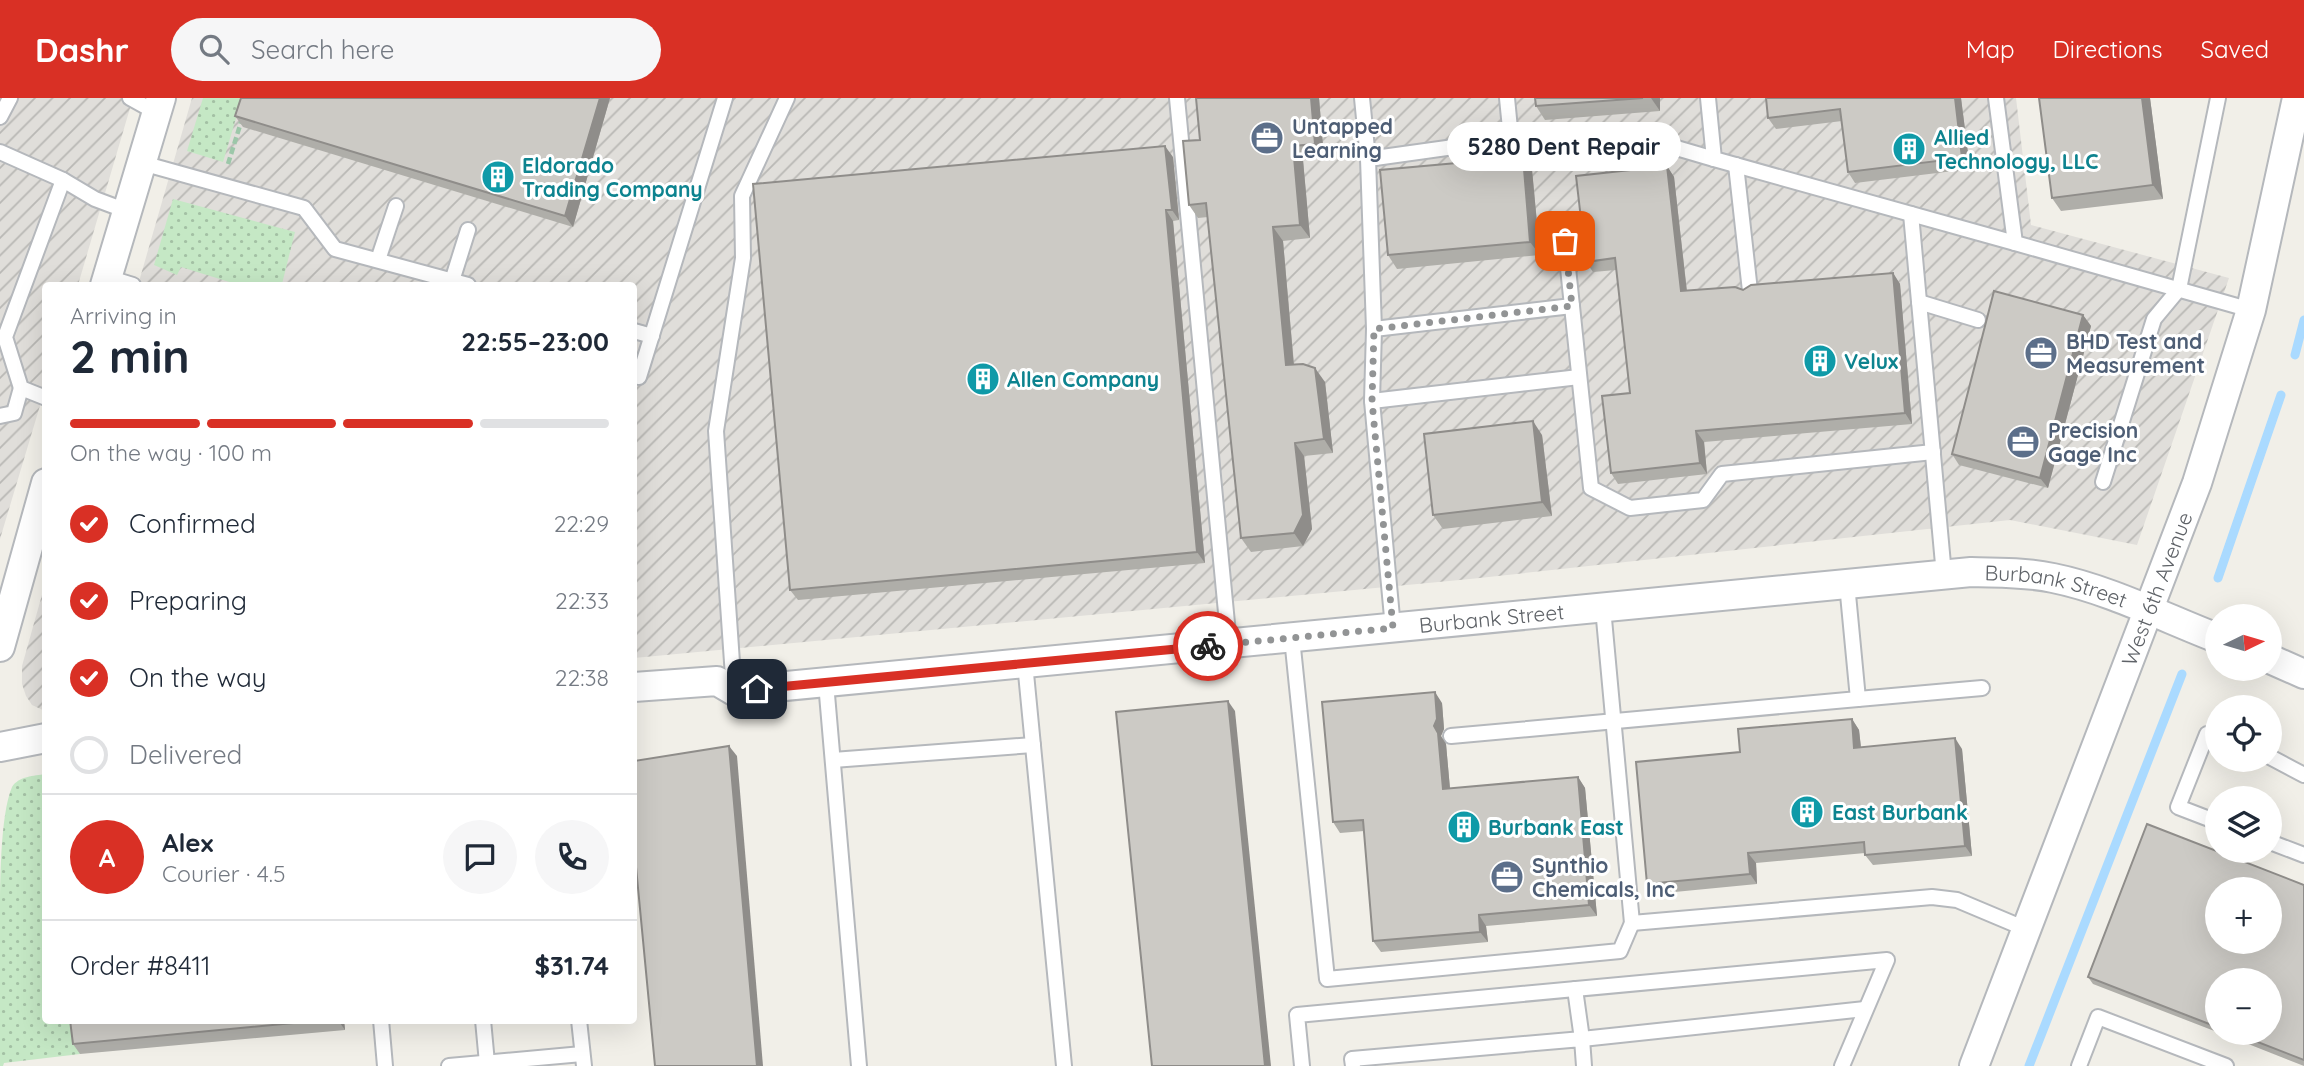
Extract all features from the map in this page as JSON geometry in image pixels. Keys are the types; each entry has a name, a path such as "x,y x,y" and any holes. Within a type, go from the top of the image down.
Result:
{"street":[{"name":"West 6th Avenue","path":"1974,1066 2197,483 2251,310 2297,98"},
{"path":"115,282 127,211 159,105"},
{"path":"0,647 42,497"},
{"name":"Burbank Street","path":"637,687 717,681 734,691 1971,572 2034,574 2080,586 2205,633"},
{"path":"2282,664 2304,674"},
{"path":"0,747 42,739"}],"lane":[{"path":"0,117 10,98"},
{"path":"130,98 159,105"},
{"path":"639,377 725,98"},
{"path":"734,691 716,430 743,258 742,195 787,98"},
{"path":"1177,98 1229,644"},
{"path":"1362,98 1368,159 1374,329 1372,401 1393,628"},
{"path":"1507,98 1511,139"},
{"path":"1708,98 1714,159"},
{"path":"1996,98 2015,243"},
{"path":"2103,482 2154,319 2179,289 2218,98"},
{"path":"1368,159 1511,139 1656,142 2251,310"},
{"path":"0,152 63,180 95,200 127,211"},
{"path":"142,163 304,208 335,249 456,282"},
{"path":"1736,165 1750,291"},
{"path":"0,416 14,413 21,388 5,337 63,180"},
{"path":"377,260 396,206"},
{"path":"1911,214 1944,575"},
{"path":"1563,220 1591,488 1630,508 1703,500 1722,474 1933,452"},
{"path":"452,281 468,230"},
{"path":"1919,302 1978,320"},
{"path":"1374,329 1572,306"},
{"path":"637,332 652,336"},
{"path":"1372,401 1579,377"},
{"path":"21,388 42,396"},
{"path":"1847,584 1858,699"},
{"path":"1292,638 1326,978 1619,951 1632,923 1603,608"},
{"path":"1025,663 1064,1066"},
{"path":"826,683 859,1066"},
{"path":"1451,736 1982,688"},
{"path":"2205,739 2178,807 2205,817"},
{"path":"833,760 1033,746"},
{"path":"2282,763 2304,775"},
{"path":"2282,847 2304,855"},
{"path":"1632,923 1932,897 1956,901 2026,929"},
{"path":"1302,1066 1297,1015 1887,960 1842,1066"},
{"path":"1575,989 1584,1066"},
{"path":"1353,1066 1352,1059 1582,1039 1866,1009"},
{"path":"2079,1066 2098,1017 2226,1066"},
{"path":"381,1024 386,1066"},
{"path":"483,1024 487,1063"},
{"path":"449,1066 583,1060 579,1024"}],"path":[{"path":"228,164 244,111"}],"shaded area":[{"path":"0,98 133,98 79,282 42,282 42,399 0,539"},
{"path":"192,98 2016,98 2031,225 2229,278 2137,545 2010,520 1470,579 637,658 637,282 139,282"},
{"path":"42,595 42,709 32,705 26,696 22,684 22,666"}],"green space":[{"path":"203,98 242,98 223,162 187,151"},
{"path":"173,199 295,232 282,282 229,282 181,267 177,275 154,265"},
{"path":"42,774 42,1024 77,1024 80,1054 4,1063 0,1066 0,889 5,815 12,787 27,777"}],"building":[{"name":"Eldorado Trading Company","path":"241,98 600,98 565,216 235,116"},
{"path":"1196,98 1311,98 1315,144 1293,146 1300,225 1273,227 1286,365 1303,364 1315,368 1324,439 1295,443 1303,515 1294,533 1241,538 1206,203 1189,205 1183,141 1200,140"},
{"path":"1535,98 1643,98 1536,106"},
{"name":"Allied Technology, LLC","path":"1766,98 1955,98 1962,158 1848,172 1840,109 1768,118"},
{"path":"2039,98 2142,98 2153,185 2052,198"},
{"name":"Allen Company","path":"1165,146 1172,210 1166,210 1197,552 790,590 753,184"},
{"path":"1523,157 1530,242 1388,255 1380,170"},
{"path":"1667,166 1681,291 1735,287 1743,290 1751,285 1893,273 1905,413 1696,431 1700,463 1611,473 1602,396 1630,393 1615,258 1586,262 1576,176"},
{"path":"1994,291 2083,315 2040,478 1952,454"},
{"path":"1533,421 1542,502 1433,515 1424,434"},
{"name":"Burbank East","path":"1435,692 1437,719 1434,726 1438,733 1443,789 1578,777 1589,905 1479,915 1480,932 1373,941 1363,820 1333,822 1322,702"},
{"path":"1228,701 1265,1066 1152,1066 1116,712"},
{"name":"East Burbank","path":"1852,719 1854,748 1955,738 1965,846 1865,855 1864,842 1748,853 1750,874 1647,884 1636,762 1740,752 1738,729"},
{"path":"729,746 757,1066 655,1066 637,877 637,761"},
{"path":"2147,824 2205,847 2205,863 2247,863 2304,885 2304,1060 2265,1045 2282,1045 2282,968 2205,968 2205,1022 2088,977"},
{"path":"70,1024 283,1024 73,1044"}],"waterway":[{"path":"2295,355 2304,320"},
{"path":"2218,578 2281,395"},
{"path":"2029,1066 2182,674"}],"way so far":[{"path":"1208,646 1393,628 1372,401 1374,329 1572,306 1565,241"}],"place":[{"name":"Untapped Learning","path":"1267,138"},
{"name":"Allied Technology, LLC","path":"1909,149"},
{"name":"Eldorado Trading Company","path":"498,177"},
{"name":"5280 Dent Repair","path":"1565,241"},
{"name":"BHD Test and Measurement","path":"2041,353"},
{"name":"Velux","path":"1820,361"},
{"name":"Allen Company","path":"983,379"},
{"name":"Precision Gage Inc","path":"2023,442"},
{"name":"East Burbank","path":"1807,812"},
{"name":"Burbank East","path":"1464,827"},
{"name":"Synthio Chemicals, Inc","path":"1507,877"}],"route":[{"path":"757,689 1208,646"}]}
